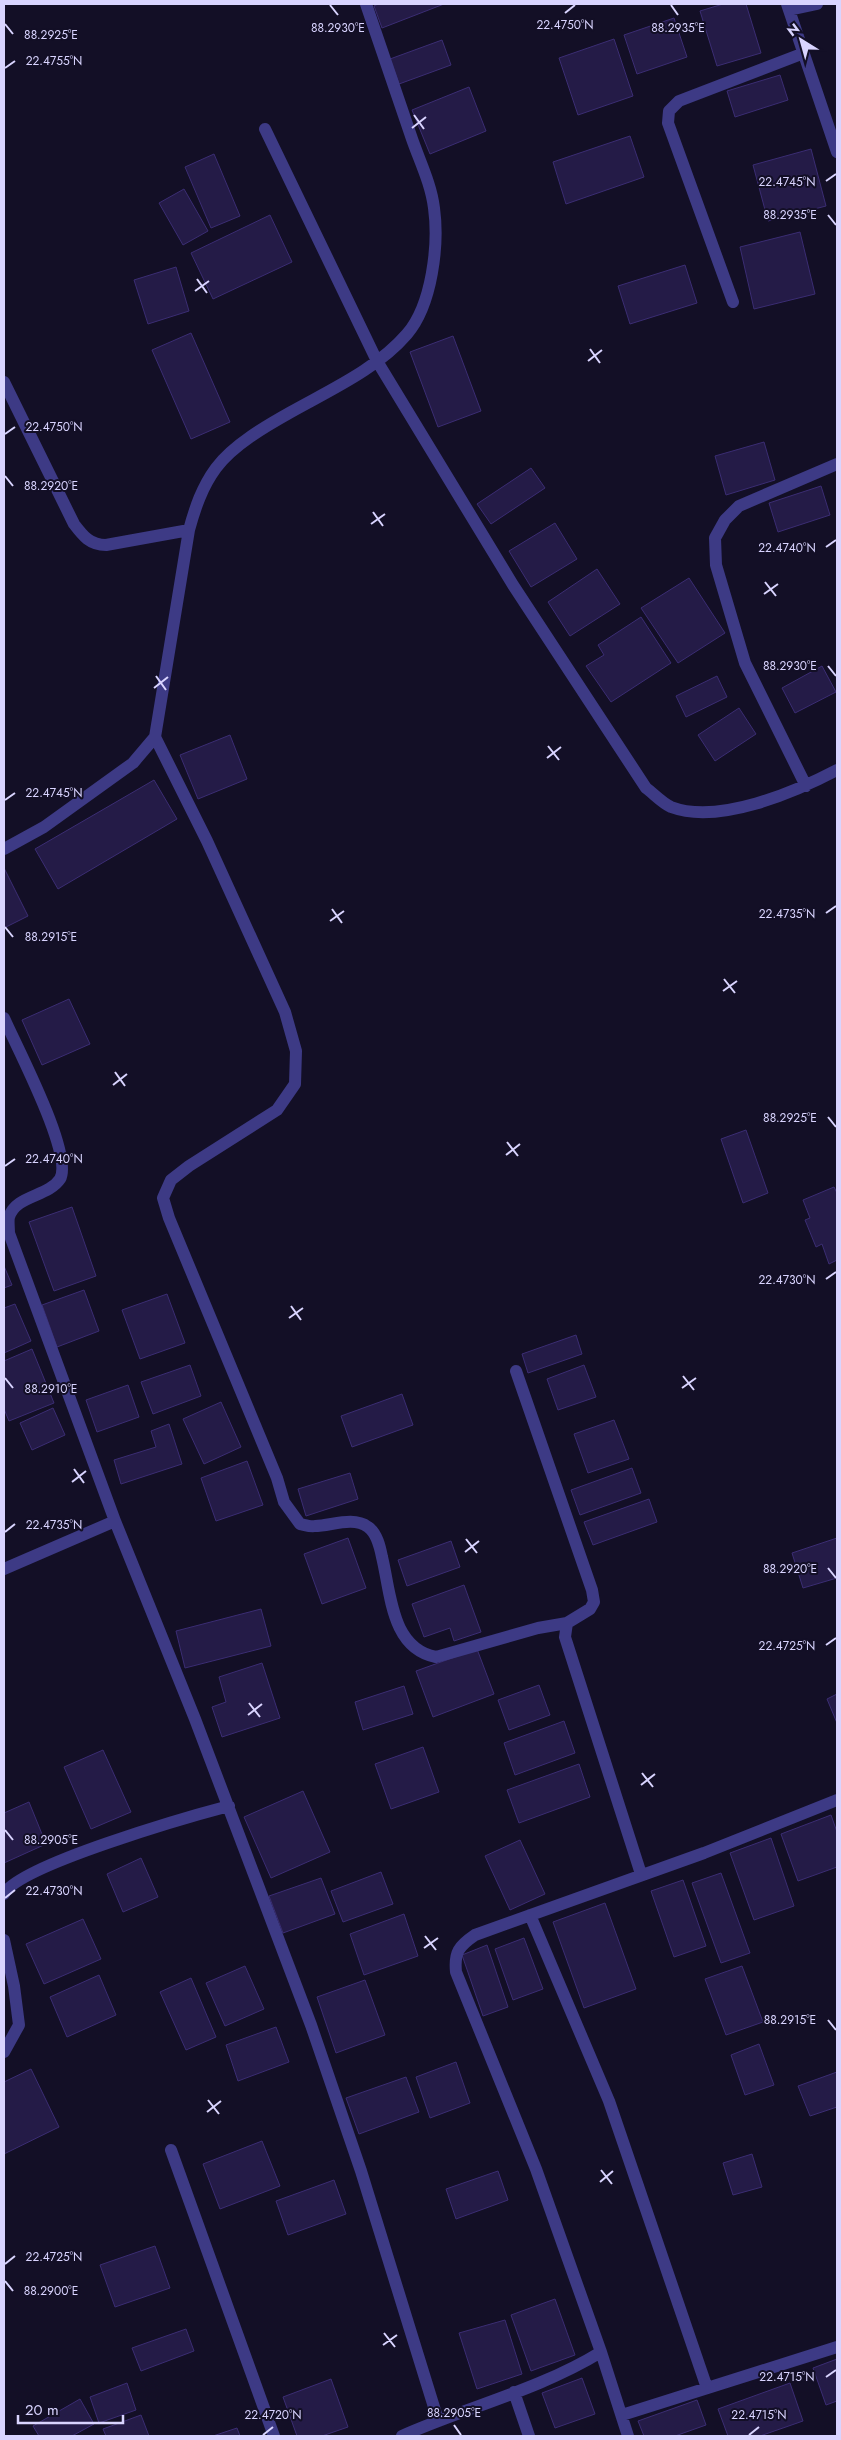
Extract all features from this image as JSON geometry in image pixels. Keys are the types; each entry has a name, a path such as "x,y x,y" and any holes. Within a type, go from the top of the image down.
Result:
{"street":[{"path":"4,850 44,827 134,763 155,737 189,530 198,498 216,467 257,431 377,361 407,334 424,301 432,278 436,244 435,217 426,176 366,4"},
{"path":"817,4 788,7 837,152"},
{"path":"733,302 668,123 669,111 679,101 804,53"},
{"path":"265,129 377,361 514,584 646,788 670,806 705,812 750,806 806,786 837,770"},
{"path":"4,382 74,524 83,536 94,545 106,545 189,530"},
{"path":"806,786 745,663 716,565 715,538 725,520 739,506 837,464"},
{"path":"155,737 207,841 285,1012 296,1051 295,1084 277,1110 188,1166 171,1180 163,1198 169,1218 277,1478 284,1502 300,1524 314,1527 346,1522 368,1526 380,1548 396,1619 404,1639 414,1649 425,1655 436,1658 538,1628 567,1623 590,1609 594,1602 592,1590 516,1371"},
{"path":"4,1018 57,1137 62,1161 60,1178 52,1187 19,1204 9,1217 9,1233 115,1521 229,1806 311,2025 362,2171 438,2420"},
{"path":"4,1569 115,1521"},
{"path":"567,1623 565,1630 568,1649 641,1874"},
{"path":"628,2436 601,2352 536,2169 456,1972 454,1957 459,1946 475,1935 704,1853 837,1800"},
{"path":"4,1894 7,1888 32,1872 126,1837 229,1806"},
{"path":"530,1915 609,2101 707,2388"},
{"path":"4,1940 14,1986 19,2024 4,2052"},
{"path":"171,2150 274,2436"},
{"path":"622,2415 837,2347"},
{"path":"402,2436 438,2420 558,2376 601,2352"},
{"path":"514,2392 530,2436"}],"building":[{"path":"378,4 444,4 382,28 374,6"},
{"path":"723,4 746,4 761,53 717,66 700,11"},
{"path":"674,18 687,57 637,74 624,35"},
{"path":"614,39 633,96 578,115 559,58"},
{"path":"442,40 451,65 399,84 390,59"},
{"path":"780,75 788,100 735,117 727,91"},
{"path":"469,87 486,131 430,154 412,110"},
{"path":"630,136 644,177 566,204 553,162"},
{"path":"811,149 826,206 768,221 753,165"},
{"path":"214,154 240,216 211,228 185,167"},
{"path":"184,189 208,231 183,245 159,203"},
{"path":"270,215 292,262 213,299 191,253"},
{"path":"800,232 815,294 754,309 740,247"},
{"path":"685,265 697,303 630,324 618,286"},
{"path":"176,267 189,311 148,324 134,280"},
{"path":"191,333 230,422 191,439 152,350"},
{"path":"453,336 481,411 438,427 410,352"},
{"path":"764,442 775,480 726,495 715,456"},
{"path":"531,468 545,488 491,524 477,504"},
{"path":"821,486 830,515 778,532 769,503"},
{"path":"555,523 577,559 531,587 509,551"},
{"path":"597,569 620,604 570,636 548,602"},
{"path":"689,578 725,633 678,663 641,608"},
{"path":"641,617 671,663 611,702 586,666 604,655 598,645"},
{"path":"822,666 836,692 795,713 782,688"},
{"path":"717,676 727,697 686,717 676,696"},
{"path":"739,708 756,734 715,761 698,735"},
{"path":"230,735 247,779 198,799 180,755"},
{"path":"154,780 177,819 58,889 35,849"},
{"path":"4,868 28,916 4,928"},
{"path":"69,999 90,1044 42,1065 22,1020"},
{"path":"746,1130 768,1193 743,1203 721,1139"},
{"path":"834,1187 837,1193 837,1260 829,1264 822,1244 816,1247 805,1220 810,1218 803,1200"},
{"path":"72,1207 96,1276 54,1291 29,1222"},
{"path":"4,1266 12,1285 4,1288"},
{"path":"84,1290 99,1331 57,1347 42,1305"},
{"path":"167,1294 185,1343 140,1359 122,1310"},
{"path":"15,1304 31,1341 4,1353 4,1308"},
{"path":"576,1335 582,1354 528,1373 522,1354"},
{"path":"32,1349 54,1403 9,1421 4,1409 4,1361"},
{"path":"190,1365 201,1396 153,1414 141,1382"},
{"path":"584,1365 596,1397 558,1410 547,1379"},
{"path":"128,1385 139,1417 97,1432 86,1400"},
{"path":"402,1394 413,1425 352,1447 341,1416"},
{"path":"221,1402 241,1447 204,1464 183,1419"},
{"path":"53,1408 65,1435 32,1450 20,1423"},
{"path":"614,1420 629,1459 588,1473 574,1434"},
{"path":"169,1424 182,1464 121,1484 114,1460 156,1447 151,1431"},
{"path":"247,1461 263,1505 216,1521 201,1478"},
{"path":"632,1468 641,1493 580,1515 571,1490"},
{"path":"350,1473 358,1499 306,1516 298,1489"},
{"path":"649,1499 657,1522 593,1545 584,1522"},
{"path":"348,1538 366,1588 322,1604 304,1554"},
{"path":"837,1538 837,1578 803,1588 792,1553"},
{"path":"451,1541 460,1567 407,1586 398,1560"},
{"path":"464,1585 481,1632 454,1641 450,1628 424,1637 412,1604"},
{"path":"261,1609 271,1646 185,1668 176,1631"},
{"path":"477,1649 494,1694 433,1717 416,1671"},
{"path":"262,1663 280,1718 222,1737 212,1707 226,1702 219,1677"},
{"path":"539,1685 550,1715 509,1730 498,1700"},
{"path":"404,1686 413,1714 363,1730 355,1702"},
{"path":"837,1694 837,1723 827,1699"},
{"path":"564,1721 575,1753 515,1775 504,1743"},
{"path":"423,1747 439,1792 391,1809 375,1764"},
{"path":"103,1750 131,1812 91,1829 64,1767"},
{"path":"579,1764 590,1797 519,1823 507,1790"},
{"path":"303,1791 330,1852 271,1878 244,1817"},
{"path":"29,1802 46,1844 4,1863 4,1813"},
{"path":"831,1815 837,1832 837,1867 798,1881 781,1834"},
{"path":"771,1838 794,1906 754,1920 730,1853"},
{"path":"520,1840 545,1894 510,1910 485,1856"},
{"path":"141,1858 158,1897 123,1912 107,1874"},
{"path":"381,1872 393,1904 343,1922 331,1891"},
{"path":"721,1873 750,1953 721,1963 692,1883"},
{"path":"321,1878 335,1914 283,1933 269,1896"},
{"path":"683,1880 706,1946 674,1957 651,1891"},
{"path":"605,1903 636,1989 584,2008 553,1922"},
{"path":"404,1914 418,1956 364,1975 350,1934"},
{"path":"83,1919 101,1959 44,1984 26,1944"},
{"path":"524,1938 543,1989 513,2000 495,1949"},
{"path":"487,1945 508,2007 483,2016 462,1955"},
{"path":"245,1966 264,2009 225,2026 206,1983"},
{"path":"742,1966 763,2022 726,2035 705,1979"},
{"path":"99,1975 116,2015 67,2037 50,1997"},
{"path":"191,1978 216,2037 186,2050 160,1992"},
{"path":"365,1980 385,2035 336,2053 317,1997"},
{"path":"276,2027 289,2062 238,2081 226,2045"},
{"path":"759,2044 774,2085 745,2095 731,2055"},
{"path":"456,2062 470,2103 430,2118 416,2077"},
{"path":"31,2069 59,2127 4,2154 4,2082"},
{"path":"837,2072 837,2107 810,2116 798,2086"},
{"path":"406,2077 419,2112 359,2134 346,2098"},
{"path":"262,2141 280,2186 220,2209 203,2164"},
{"path":"752,2154 762,2187 733,2195 723,2163"},
{"path":"498,2171 508,2200 456,2219 446,2189"},
{"path":"334,2180 346,2214 288,2235 276,2201"},
{"path":"155,2246 170,2288 115,2307 100,2265"},
{"path":"555,2299 575,2355 531,2371 511,2315"},
{"path":"505,2320 522,2374 477,2389 459,2333"},
{"path":"186,2329 194,2351 141,2371 132,2348"},
{"path":"837,2359 837,2401 826,2405 813,2368"},
{"path":"582,2378 595,2414 555,2428 542,2393"},
{"path":"331,2379 348,2427 322,2436 297,2436 283,2397"},
{"path":"127,2383 136,2410 99,2423 90,2397"},
{"path":"790,2383 803,2421 760,2436 728,2436 718,2409"},
{"path":"80,2399 94,2424 72,2436 39,2436 33,2426"},
{"path":"697,2400 706,2425 675,2436 644,2436 638,2421"},
{"path":"141,2415 149,2436 106,2436 103,2429"},
{"path":"237,2428 240,2436 213,2436"}]}
